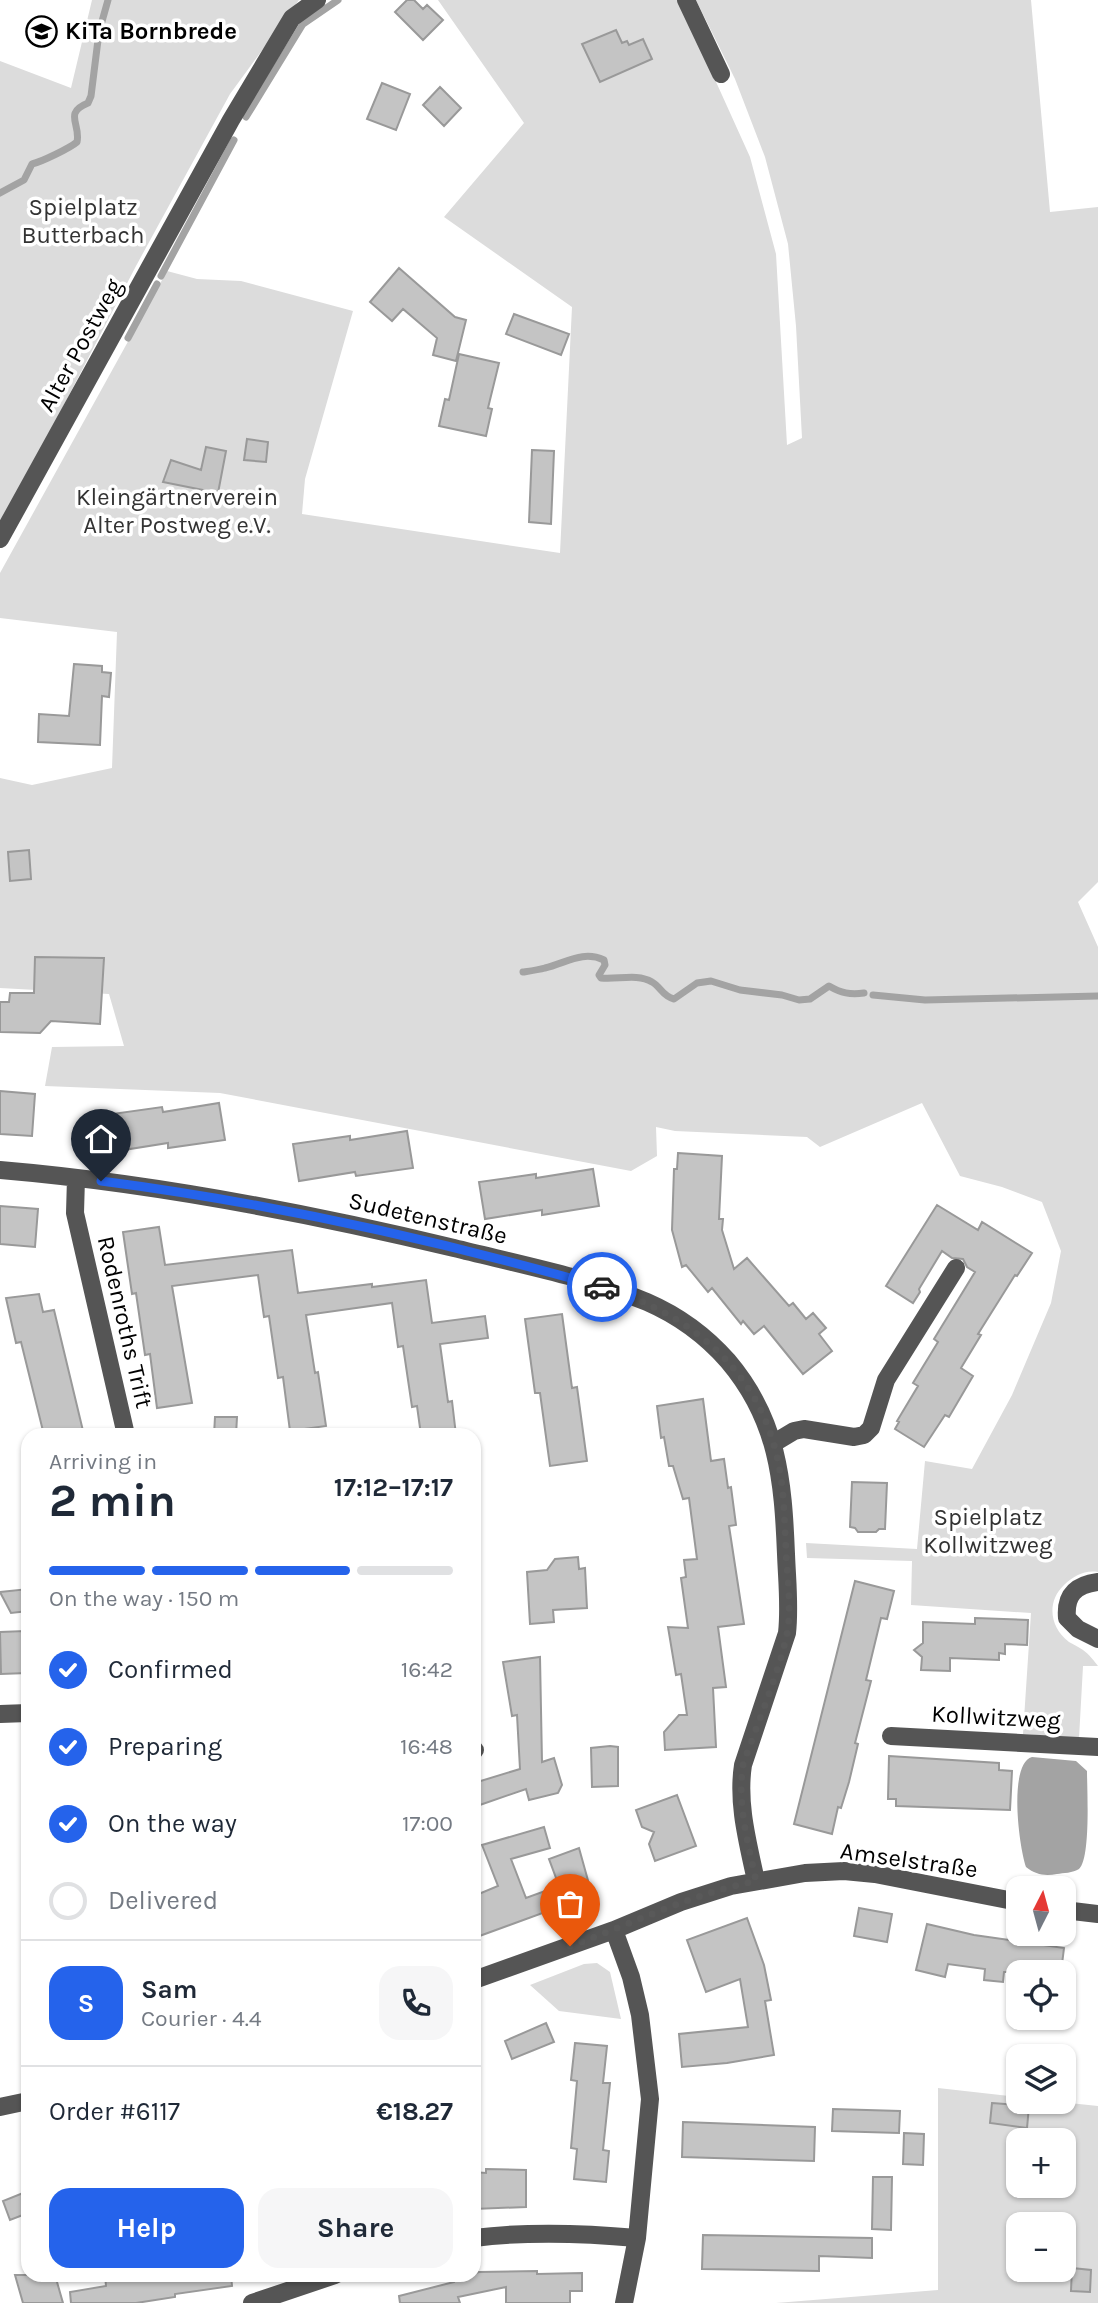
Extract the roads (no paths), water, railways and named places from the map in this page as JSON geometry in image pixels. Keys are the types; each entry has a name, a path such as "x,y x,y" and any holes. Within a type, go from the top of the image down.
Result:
{"street":[{"name":"Alter Postweg","path":"0,539 231,120 292,18 317,0"},
{"path":"686,0 721,74"},
{"name":"Sudetenstraße","path":"0,1170 224,1199 358,1226 570,1278 647,1302 674,1316 704,1337 727,1361 751,1393 774,1443 784,1509 789,1615 782,1653 743,1765 741,1778 746,1834 756,1881"},
{"name":"Rodenroths Trift","path":"76,1178 75,1213 124,1428"},
{"path":"774,1443 794,1431 804,1429 854,1437 864,1435 871,1428 886,1380 956,1268"},
{"path":"1098,1582 1085,1584 1073,1592 1066,1606 1067,1618 1077,1629 1098,1639"},
{"path":"0,1714 21,1713"},
{"name":"Kollwitzweg","path":"891,1736 1098,1747"},
{"name":"Amselstraße","path":"481,1978 614,1930 681,1902 732,1886 805,1873 844,1871 875,1874 1006,1900"},
{"path":"1076,1911 1098,1914"},
{"path":"614,1930 631,1977 640,2015 650,2099 637,2238 624,2303"},
{"path":"0,2107 21,2102"},
{"path":"481,2237 568,2232 637,2238"},
{"path":"253,2303 314,2282"}],"waterway":[{"path":"0,193 24,180 32,164 77,142 75,115 76,111 88,103 91,96 99,32 108,0"},
{"path":"246,117 303,24 338,0"},
{"path":"161,276 234,140"},
{"path":"128,338 157,284"},
{"path":"523,972 589,956 604,960 605,965 599,975 601,978 646,979 674,999 697,983 711,981 740,990 799,1000 810,999 829,986 846,993 864,993"},
{"path":"873,995 925,1000 1098,996"}],"place":[{"name":"KiTa Bornbrede","path":"42,31"}],"park label":[{"name":"Spielplatz Butterbach","path":"83,221"},
{"name":"Kleingärtnerverein Alter Postweg e.V.","path":"177,511"},
{"name":"Spielplatz Kollwitzweg","path":"988,1531"}]}
